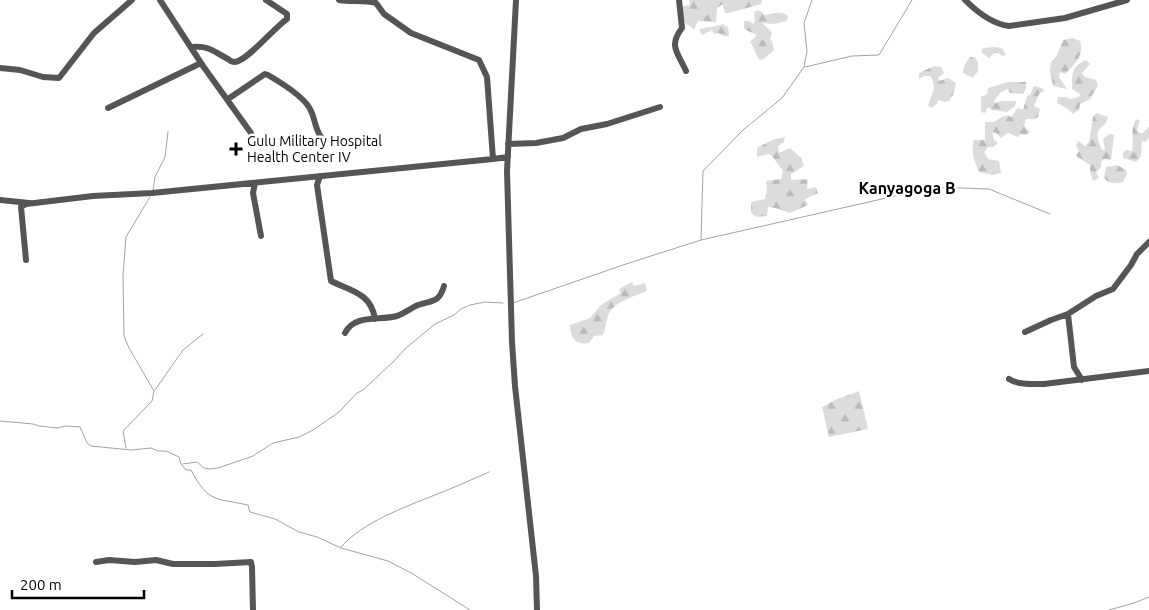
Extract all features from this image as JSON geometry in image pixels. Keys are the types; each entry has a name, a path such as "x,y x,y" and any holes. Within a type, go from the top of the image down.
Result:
{"street":[{"path":"0,68 20,70 43,77 59,78 94,33 132,0"},
{"path":"160,0 201,63 251,133"},
{"path":"192,47 206,46 231,61 239,61 258,47 273,30 287,19 287,14 266,0"},
{"path":"339,0 376,2 384,14 411,33 481,62 487,77 493,159"},
{"path":"516,0 508,144 508,234 515,386 536,576 537,610"},
{"path":"679,0 682,28 676,35 674,46 686,72"},
{"path":"965,0 1002,26 1070,17 1127,0"},
{"path":"108,108 201,63"},
{"path":"228,99 265,74 268,75 284,85 308,105 321,137"},
{"path":"508,144 536,143 563,138 581,129 607,124 660,107"},
{"path":"0,200 31,203 508,157"},
{"path":"320,176 317,185 331,281 352,289 366,299 375,319"},
{"path":"254,183 253,193 261,236"},
{"path":"26,260 22,207 31,203"},
{"path":"1025,332 1068,314 1096,296 1113,289 1137,254 1149,242"},
{"path":"345,333 350,324 358,320 395,316 436,300 441,296 444,286"},
{"path":"1068,314 1074,367 1082,380"},
{"path":"1009,379 1030,384 1082,380 1149,371"},
{"path":"96,562 109,560 135,562 156,560 181,564 251,562 253,610"}],"green space":[{"path":"689,0 762,0 761,4 729,13 725,13 723,4 717,8 716,22 698,21 694,29 681,20 679,7 690,5"},
{"path":"758,10 764,15 779,13 788,16 786,21 774,24 762,23 772,32 770,40 774,50 764,59 760,60 750,42 757,35 744,29 744,21 750,21 753,24 755,21 754,12"},
{"path":"723,24 728,27 729,36 723,36 719,33 714,34 712,30 702,35 699,30 705,28"},
{"path":"1073,38 1080,41 1081,51 1078,59 1065,74 1060,72 1059,77 1067,89 1053,86 1050,71 1051,62 1056,57 1063,40"},
{"path":"983,48 1002,48 1006,55 1002,56 999,53 994,53 989,58 981,52"},
{"path":"970,57 975,57 978,63 978,71 973,78 963,73 964,66"},
{"path":"1086,60 1090,64 1082,73 1085,77 1096,80 1098,85 1090,99 1080,104 1079,110 1073,114 1057,103 1058,97 1070,99 1079,97 1080,94 1072,89 1072,75 1077,65"},
{"path":"934,66 941,67 944,73 938,78 939,81 948,78 956,83 953,95 949,101 938,100 937,104 931,108 928,105 934,90 934,83 930,76 924,76 919,79 919,73"},
{"path":"1008,82 1026,82 1026,89 1023,94 1010,93 1008,89 1001,92 994,101 995,103 1016,101 1015,106 1007,112 992,110 988,107 985,113 981,112 981,97 987,95 988,88"},
{"path":"1034,86 1045,90 1039,94 1034,106 1040,109 1038,117 1026,119 1024,126 1030,132 1026,135 1020,134 1018,137 1008,133 1001,138 992,132 994,140 998,143 993,147 988,147 984,152 988,159 999,161 1001,173 993,175 979,172 974,156 973,144 974,140 985,140 985,122 993,122 1004,116 1012,117 1018,108 1023,110 1027,96 1030,95"},
{"path":"1096,113 1108,117 1098,132 1098,140 1102,150 1105,150 1103,139 1109,134 1114,135 1111,160 1104,159 1101,162 1101,167 1096,172 1099,178 1093,181 1090,165 1076,156 1079,151 1076,146 1078,141 1085,146 1089,142 1093,117"},
{"path":"1136,119 1140,121 1137,130 1139,133 1143,133 1149,126 1149,138 1145,142 1142,141 1141,156 1136,162 1123,158 1123,153 1126,150 1132,151"},
{"path":"785,137 784,142 778,146 779,153 790,148 801,158 804,166 791,174 791,180 808,179 807,189 816,187 818,193 805,199 808,205 790,213 768,207 767,216 756,217 751,213 751,202 765,199 766,181 781,179 783,171 772,156 768,154 757,157 757,148 772,140"},
{"path":"1117,165 1126,170 1127,174 1123,182 1110,182 1104,178 1106,167"},
{"path":"632,282 634,286 645,283 647,291 624,300 610,311 603,335 594,336 589,343 577,342 571,334 570,325 590,318 601,305 621,293 619,289"},
{"path":"859,391 868,429 829,437 822,407"}],"waterway":[{"path":"701,239 703,171 743,130 782,98 804,67 807,51 804,23 812,0"},
{"path":"805,67 852,56 879,55 912,0"},
{"path":"153,191 155,177 165,157 168,132"},
{"path":"513,303 701,240 935,187 989,189 1050,214"},
{"path":"126,448 123,431 152,401 154,391 124,336 123,275 126,237 150,197"},
{"path":"183,464 197,462 204,468 218,468 253,456 273,443 299,437 313,430 339,412 406,348 435,324 470,305 485,302 503,303"},
{"path":"155,390 183,350 203,334"},
{"path":"0,421 57,428 66,426 80,427 87,443 91,446 131,450 151,448 158,451 166,451 179,457 181,464 186,470 191,470 208,494 220,500 248,505 250,512 275,519 299,532 317,537 341,548 388,561 413,574 470,610"},
{"path":"341,547 361,530 385,516 489,472"},
{"path":"1109,610 1149,597"}],"place":[{"name":"Gulu Military Hospital Health Center IV","path":"236,149"}],"district":[{"name":"Kanyagoga B","path":"907,188"}]}
